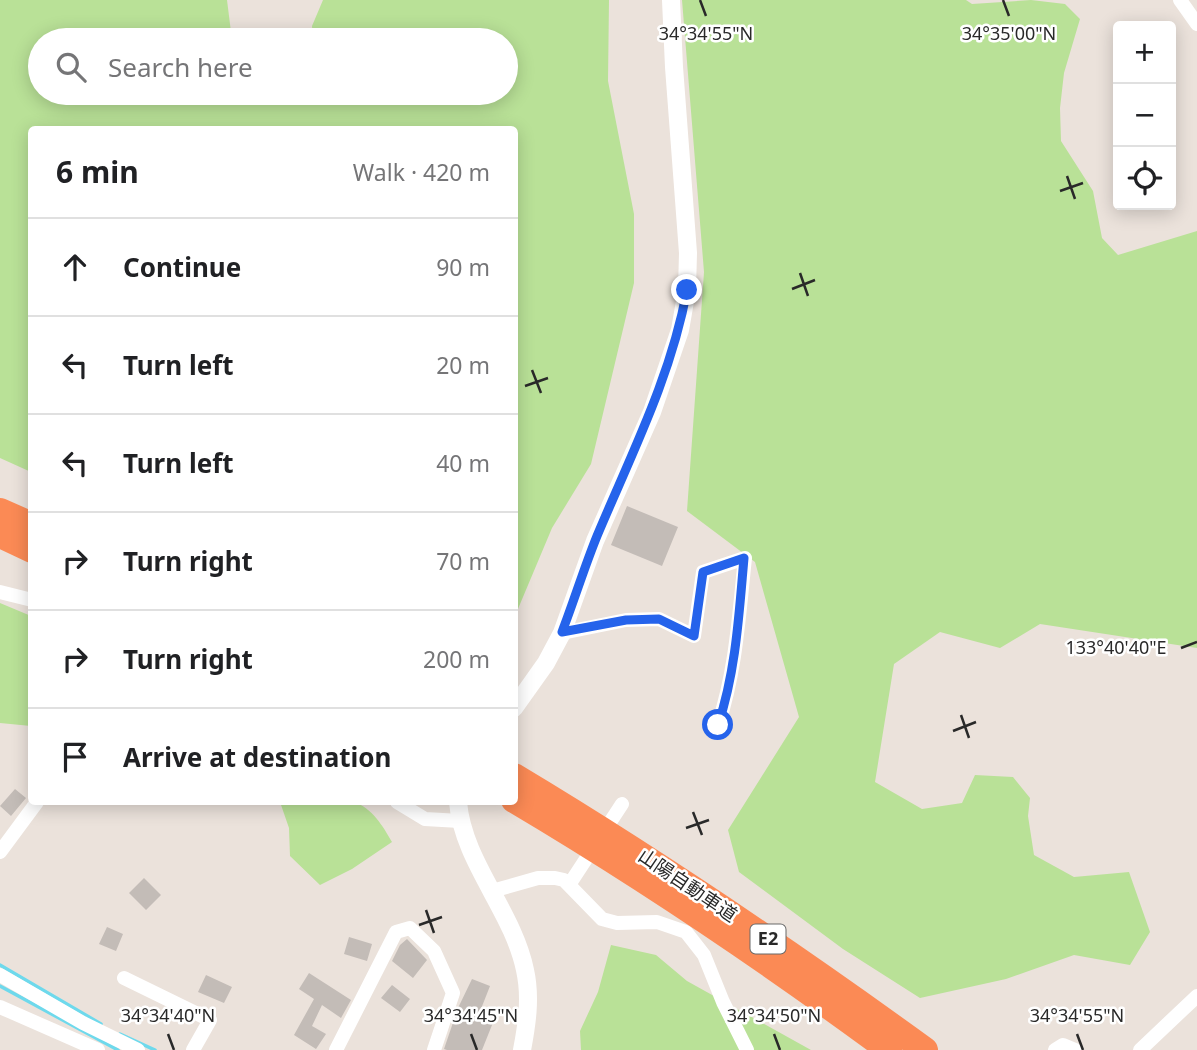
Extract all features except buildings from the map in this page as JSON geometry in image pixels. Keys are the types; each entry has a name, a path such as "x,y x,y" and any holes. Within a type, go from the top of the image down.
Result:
{"highway":[{"path":"0,511 28,523"},
{"path":"0,535 28,548"},
{"name":"山陽自動車道","path":"518,779 670,895 889,1050"},
{"name":"山陽自動車道","path":"518,802 602,841 793,955 925,1050"}],"street":[{"path":"518,702 546,663 562,632 595,541 652,412 680,330 687,290 688,253 671,0"},
{"path":"1180,0 1197,23"},
{"path":"562,632 626,620 659,619 694,636 703,572 744,558 739,627 727,698 718,725"},
{"path":"0,592 28,599"},
{"path":"569,885 622,804"},
{"path":"0,852 35,805"},
{"path":"402,805 425,819 460,821"},
{"path":"458,805 460,821 514,936 526,971 528,1015 522,1050"},
{"path":"492,891 538,877 555,878 564,880 602,919 617,923 657,922 686,932 704,956 747,1050"},
{"path":"336,1050 396,932 410,928 434,951 453,993 434,1050"},
{"path":"0,975 92,1028 138,1050"},
{"path":"124,978 210,1020 193,1050"},
{"path":"1140,1050 1197,996"},
{"path":"0,1007 98,1050"},
{"path":"83,1043 92,1028"},
{"path":"1055,1050 1062,1045 1075,1050"}],"green space":[{"path":"0,0 227,0 230,28 28,28 28,105 518,105 518,28 312,28 323,0 609,0 608,81 634,214 634,283 591,464 552,528 518,609 518,126 28,126 28,471 0,458"},
{"path":"682,0 966,0 972,4 1031,0 1065,4 1080,19 1064,73 1060,108 1061,141 1093,191 1102,238 1118,255 1197,231 1197,648 1040,624 1000,648 940,632 894,664 875,782 922,809 962,803 975,775 1013,777 1030,798 1028,816 1034,855 1074,877 1129,872 1150,932 1130,965 1074,955 1006,979 920,998 843,949 739,872 728,830 799,717 755,562 687,511 704,272"},
{"path":"0,603 28,615 28,726 0,723"},
{"path":"281,805 360,805 372,813 392,842 352,869 320,885 290,856 289,828"},
{"path":"611,945 656,955 687,981 811,1050 581,1050 580,1031 598,992"}],"waterway":[{"path":"0,965 101,1024"},
{"path":"0,986 118,1050"},
{"path":"120,1034 155,1050"}],"route":[{"path":"687,290 680,330 652,412 595,541 562,632 626,620 659,619 694,636 703,572 744,558 739,627 727,698 718,725"}]}
